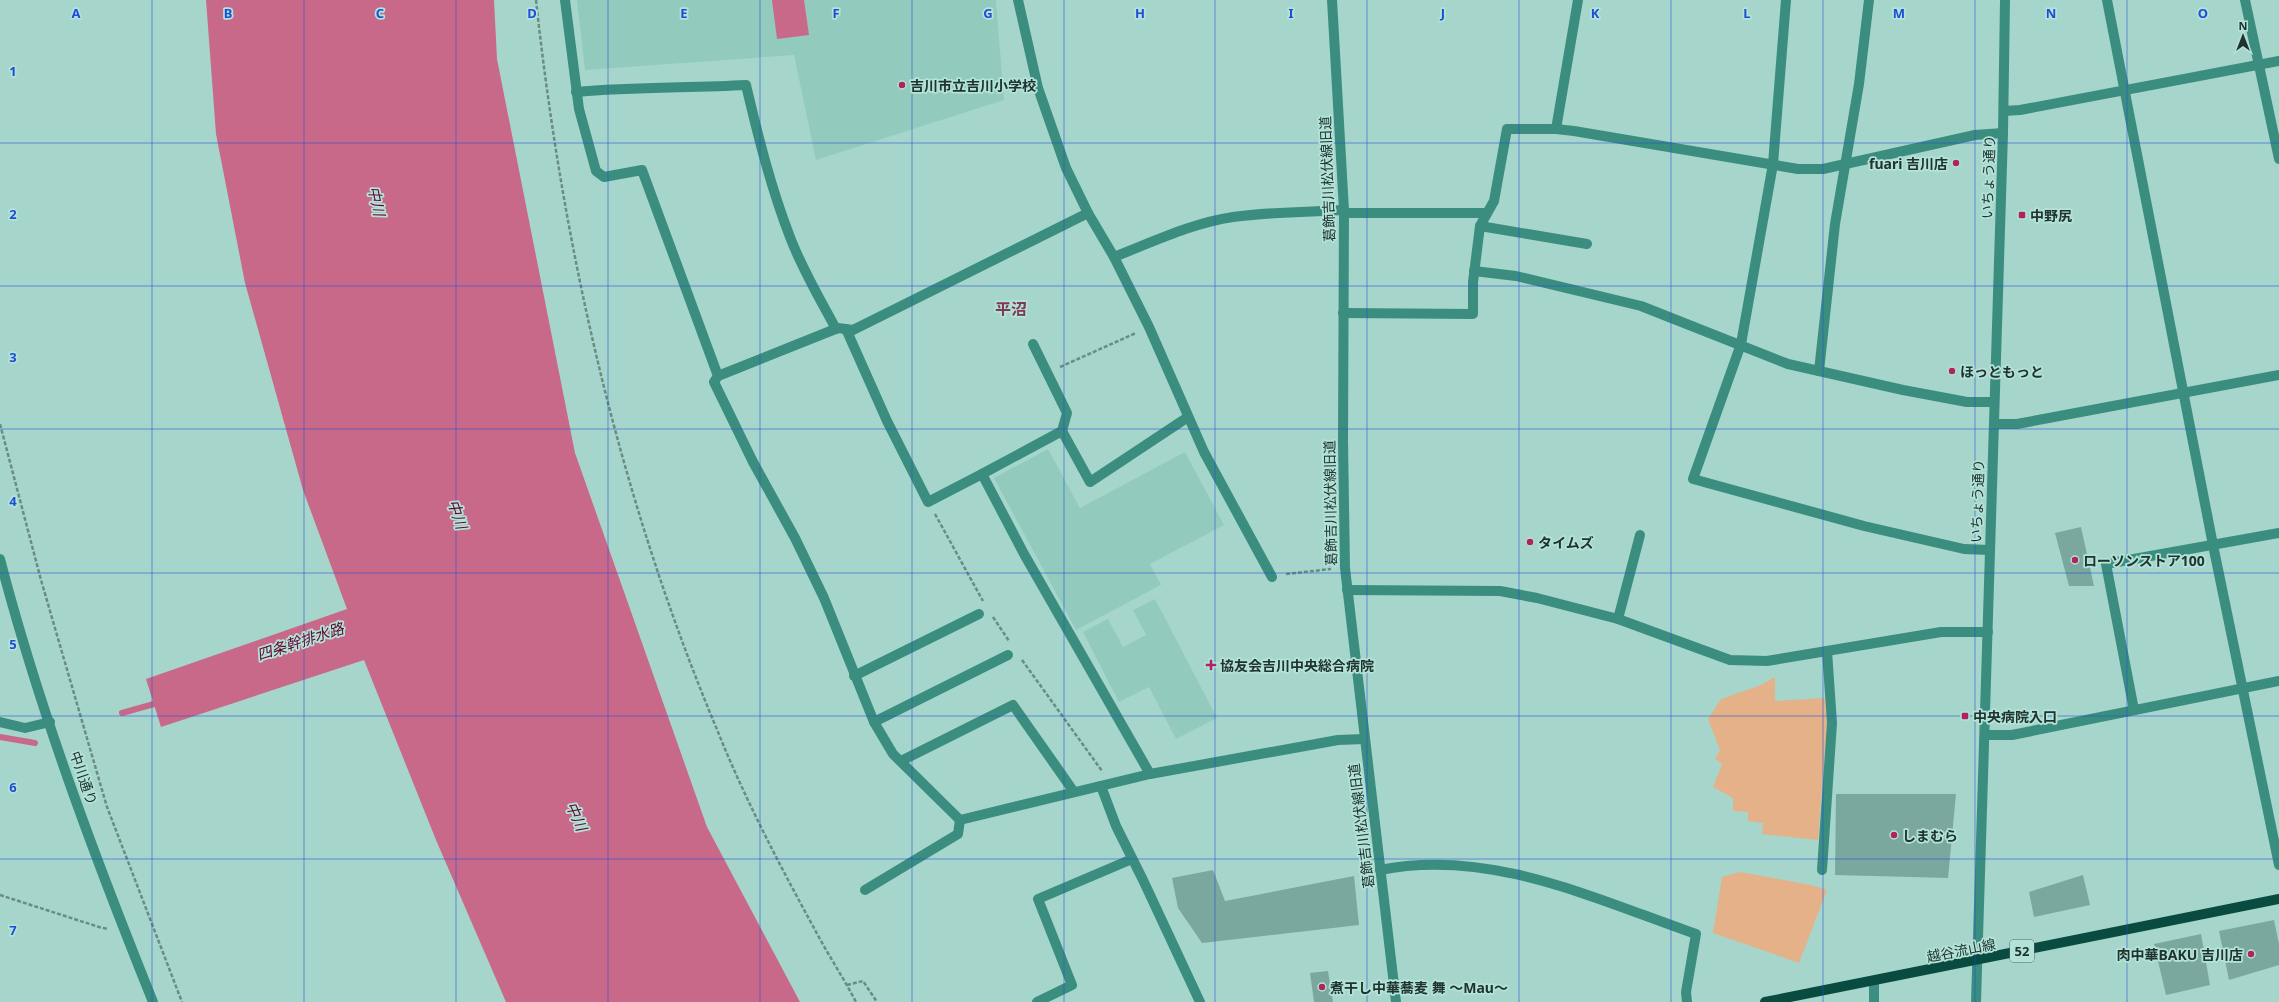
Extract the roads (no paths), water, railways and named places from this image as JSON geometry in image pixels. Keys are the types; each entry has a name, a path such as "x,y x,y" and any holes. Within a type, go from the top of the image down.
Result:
{"main road":[{"name":"越谷流山線","path":"1765,1002 2279,899"}],"street":[{"path":"565,0 579,109 596,171 604,177 642,170 718,376"},
{"path":"1018,0 1040,95 1064,162 1088,213 1114,258 1149,327 1204,452 1272,577"},
{"name":"葛飾吉川松伏線旧道","path":"1332,0 1344,212 1342,441 1345,568 1396,1002"},
{"path":"1556,128 1578,0"},
{"path":"1786,0 1773,164 1740,344 1693,479 1864,526 1964,549 1989,550"},
{"path":"1819,371 1835,224 1859,84 1869,0"},
{"name":"いちょう通り","path":"1976,1002 1988,632 1989,550 2004,111 2006,0"},
{"path":"2107,0 2213,545 2244,689 2279,865"},
{"path":"2245,0 2279,159"},
{"path":"2004,111 2020,110 2279,61"},
{"path":"576,92 635,87 705,87 746,85 755,124 790,236 806,272 841,329 928,502 1062,431"},
{"path":"1343,313 1473,314 1474,271 1480,226 1494,201 1507,129 1556,128 1798,169 1823,170 1975,135 2003,133"},
{"path":"1114,258 1183,230 1214,220 1234,216 1344,212 1486,213"},
{"path":"960,820 893,754 874,722 818,585 714,382 718,376 841,329 853,330 1088,213"},
{"path":"1480,226 1587,244"},
{"path":"1474,271 1516,276 1641,306 1788,364 1967,402 1994,402"},
{"path":"1033,344 1067,413 1062,431 1090,482 1188,417"},
{"path":"1994,424 2017,424 2184,394 2279,375"},
{"path":"982,474 1024,554 1150,774"},
{"path":"2134,710 2106,564 2279,533"},
{"path":"1618,619 1640,535"},
{"name":"中川通り","path":"1,564 50,722 124,930 153,1002"},
{"path":"1347,590 1500,591 1537,598 1618,619 1730,660 1768,662 1941,632 1988,632"},
{"path":"854,676 979,614"},
{"path":"1822,870 1832,724 1828,651"},
{"path":"874,722 1008,655"},
{"path":"1985,736 2012,735 2279,681"},
{"path":"901,762 1013,705 1074,792"},
{"path":"0,722 25,728 50,722"},
{"path":"960,820 1150,774 1338,740 1364,739"},
{"path":"1101,786 1116,826 1200,1002"},
{"path":"865,890 958,834 960,820"},
{"path":"1037,1002 1072,985 1038,898 1132,859"},
{"path":"1380,870 1401,866 1466,867 1502,870 1547,882 1696,934 1686,992 1687,1002"},
{"path":"1874,981 1874,1002"}],"water":[{"name":"中川","path":"206,0 494,0 497,59 575,453 707,827 800,1002 506,1002 436,840 364,660 161,727 146,679 347,609 303,490 245,283 216,134"},
{"path":"772,0 804,0 809,35 777,39"}],"waterway":[{"name":"四条幹排水路","path":"122,713 161,702"},
{"name":"四条幹排水路","path":"0,737 35,743"}],"place":[{"name":"吉川市立吉川小学校","path":"902,85"},
{"name":"fuari 吉川店","path":"1956,163"},
{"name":"中野尻","path":"2022,215"},
{"name":"ほっともっと","path":"1952,371"},
{"name":"タイムズ","path":"1530,542"},
{"name":"ローソンストア100","path":"2075,560"},
{"name":"協友会吉川中央総合病院","path":"1211,665"},
{"name":"中央病院入口","path":"1965,716"},
{"name":"しまむら","path":"1894,835"},
{"name":"肉中華BAKU 吉川店","path":"2251,954"},
{"name":"煮干し中華蕎麦 舞 〜Mau〜","path":"1322,987"}],"district":[{"name":"平沼","path":"1011,309"}]}
